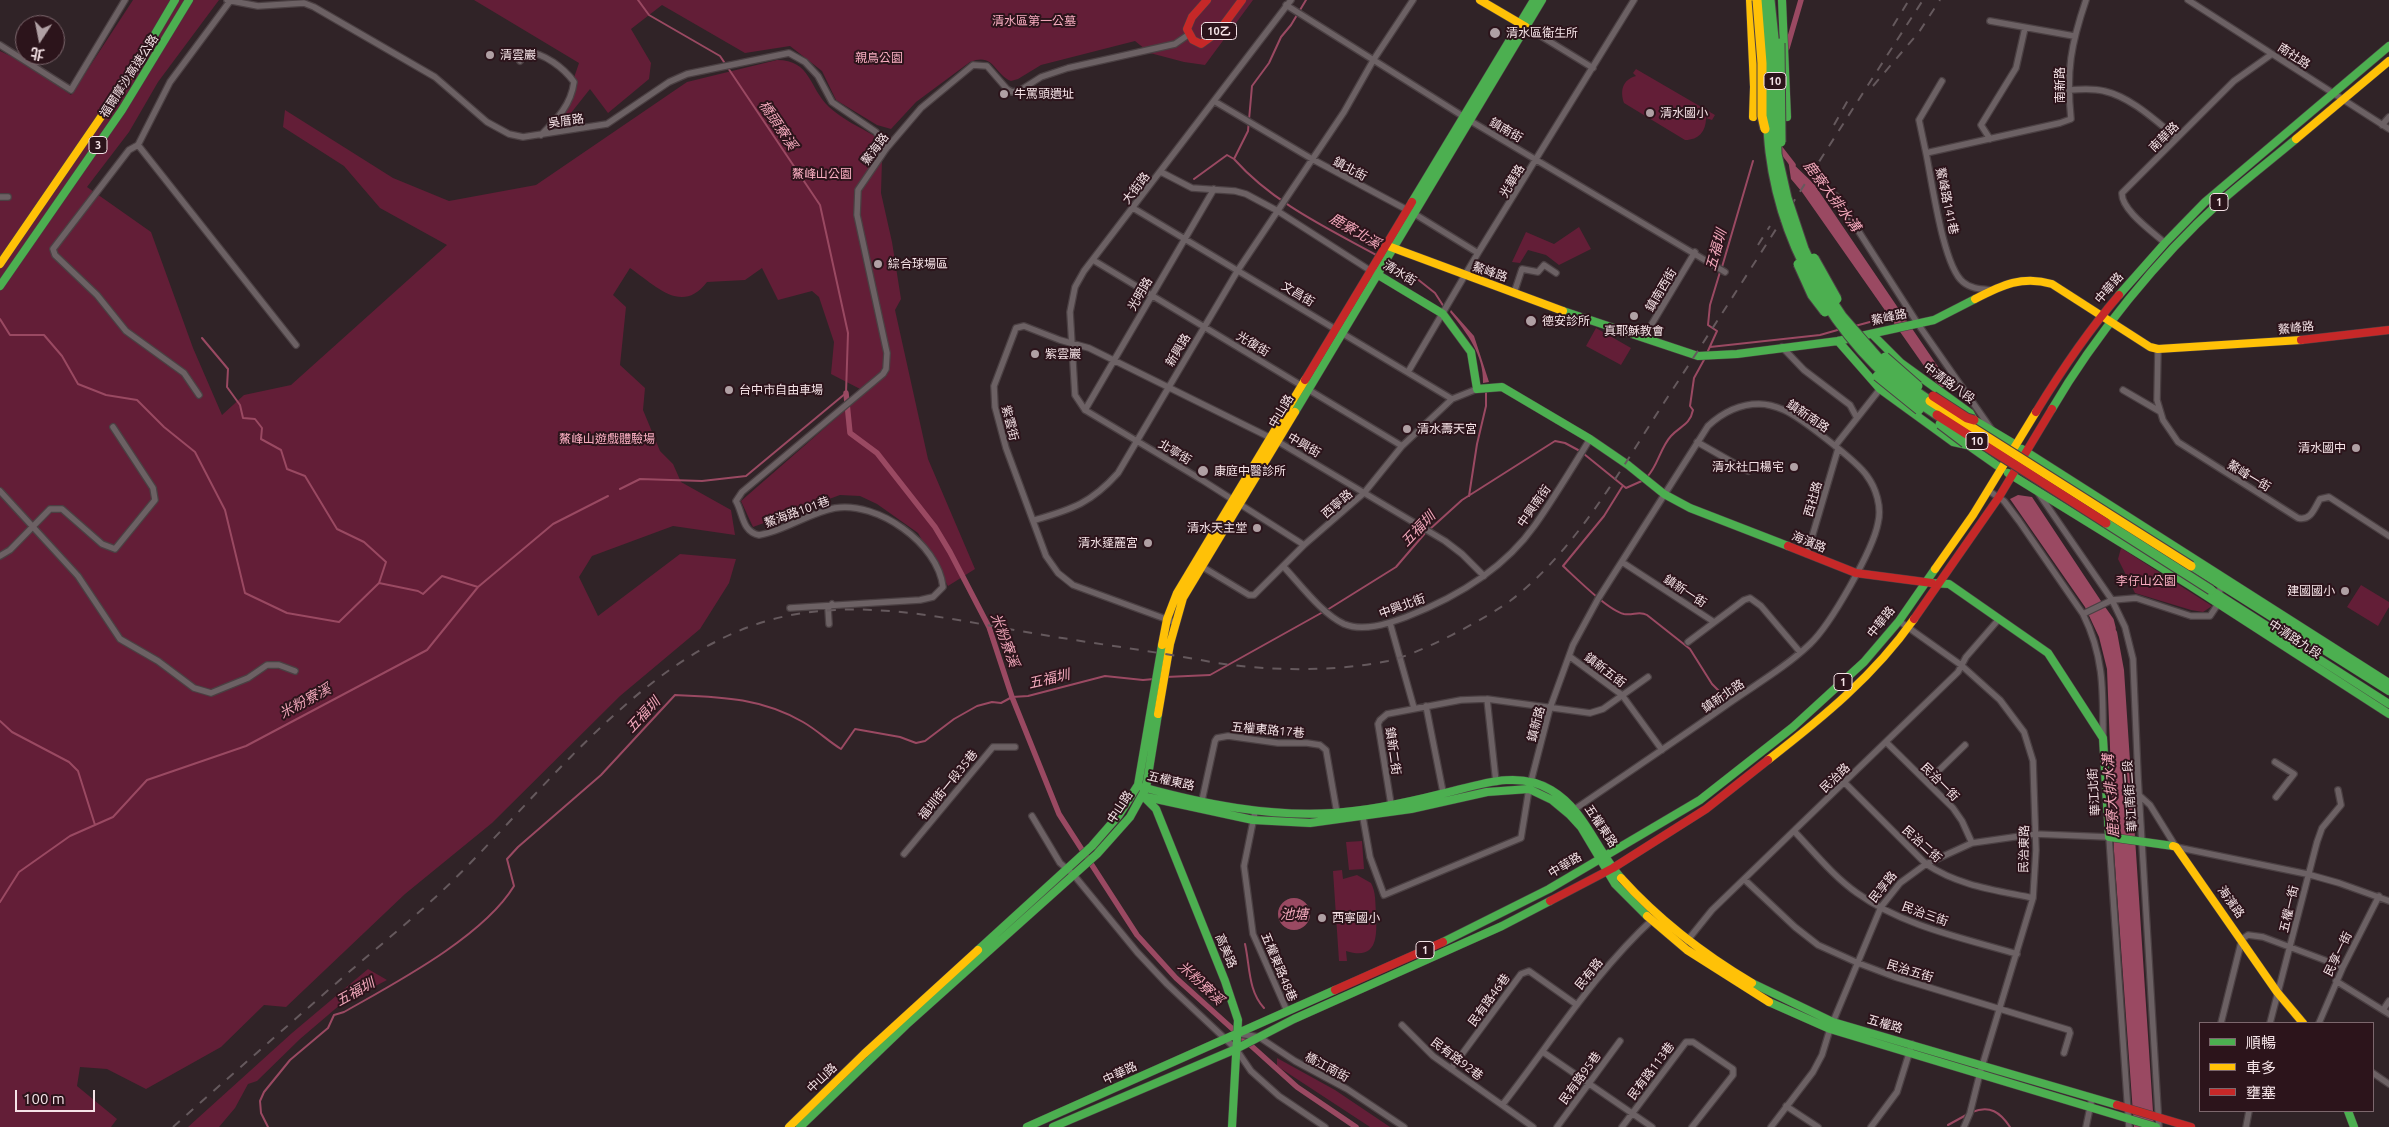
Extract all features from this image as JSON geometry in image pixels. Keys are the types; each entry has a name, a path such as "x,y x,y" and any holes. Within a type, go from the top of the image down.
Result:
{"main road":[{"name":"福爾摩沙高速公路","path":"0,264 144,55 175,0"},
{"name":"福爾摩沙高速公路","path":"0,286 74,182 151,66 189,0"},
{"name":"10乙","path":"1207,0 1190,20 1188,35 1193,41 1201,44 1208,41 1220,30 1242,0"},
{"path":"1480,0 1522,25"},
{"name":"中山路","path":"1522,25 1534,0"},
{"name":"中山路","path":"800,1127 991,944 1130,817 1142,790 1177,593 1274,440 1506,50 1522,25 1542,0"},
{"path":"1750,0 1754,87 1753,117"},
{"path":"1757,0 1762,54 1762,116 1770,153"},
{"name":"10","path":"1763,0 1767,47 1770,153 1779,200 1796,240 1820,283 1842,316 1895,377 1954,418 2193,562"},
{"name":"10","path":"1770,0 1774,38 1775,124 1779,162 1796,240"},
{"path":"1776,0 1782,80 1779,162"},
{"path":"1782,0 1786,36 1787,118"},
{"name":"中華路","path":"1238,1029 1287,1011 1515,908 1700,800 1793,727 1864,662 1899,621 1989,491 2056,379 2102,315 2165,243 2205,202 2389,46"},
{"name":"中華路","path":"1259,1037 1294,1019 1475,940 1610,869 1706,809 1835,707 1871,674 1909,626 1999,497 2058,398 2111,322 2174,247 2219,202 2389,61"},
{"path":"1974,420 1967,418 1914,384 1890,362 1838,300 1816,261 1796,240 1791,247 1812,295 1849,344 1884,383 1966,444 2002,468"},
{"name":"中清路九段","path":"1796,240 1812,282 1833,315 1887,378 1961,431 2211,590 2218,600 2389,714"},
{"name":"鰲峰路","path":"1389,247 1514,293 1698,356 1737,354 1838,341 1915,325 1940,317 1992,290 2024,280 2044,281 2102,315 2150,348 2276,343 2389,330"},
{"name":"清水街","path":"1374,272 1443,314 1471,352 1477,389"},
{"name":"中清路八段","path":"1872,334 1901,363 1970,413 1974,420 2016,445"},
{"path":"1838,341 1880,389 1951,441 1966,444"},
{"name":"海濱路","path":"1477,389 1502,387 1590,439 1628,465 1640,477 1664,494 1690,508 1856,573 1925,584 1940,582"},
{"name":"中清路九段","path":"2016,445 2193,562 2389,683"},
{"name":"中清路九段","path":"2002,468 2188,584 2218,600 2389,704"},
{"name":"中山路","path":"1171,620 1236,502"},
{"name":"中清路九段","path":"2221,579 2389,691"},
{"path":"1940,582 1958,589 2048,653 2103,738"},
{"name":"華江北街","path":"2103,738 2109,837"},
{"name":"五權東路","path":"1142,790 1254,816 1310,823 1444,797 1496,782 1530,785 1559,795 1575,809 1602,857"},
{"name":"五權東路","path":"1254,816 1363,814 1391,804 1530,785 1570,815 1610,869"},
{"name":"高美路","path":"1142,790 1156,809 1225,981 1238,1029 1232,1127"},
{"path":"2109,837 2176,847"},
{"name":"海濱路","path":"2176,847 2242,938 2278,992 2302,1022"},
{"name":"五權路","path":"1610,869 1621,890 1687,950 1775,1006 1832,1026 1981,1069 2092,1103 2130,1117 2157,1123 2191,1127"},
{"name":"五權路","path":"1654,918 1758,986 1832,1026"},
{"name":"中山路","path":"789,1127 864,1054 991,944"},
{"name":"1","path":"1222,1039 1238,1029"},
{"name":"1","path":"1236,1049 1259,1037"},
{"name":"中華路","path":"1027,1127 1074,1108 1222,1039"},
{"name":"中華路","path":"1053,1127 1236,1049"},
{"path":"2348,1112 2354,1127"}],"street":[{"path":"0,45 71,90 125,0"},
{"path":"198,395 184,373 126,331 97,295 54,253 53,249 129,150 138,145 170,82 229,0"},
{"name":"吳厝路","path":"229,0 258,6 304,3 314,7 435,77 487,122 509,134 522,137 607,124 669,82 687,74 788,53 805,62 818,76 832,102 876,132 886,149"},
{"name":"新興路","path":"1034,520 1082,505 1097,495 1118,472 1238,270 1276,210 1344,112 1374,59 1412,0"},
{"name":"光華路","path":"1408,372 1478,253 1634,0"},
{"name":"南新路","path":"1990,138 2071,119 2068,90 2074,36 2086,0"},
{"name":"南社路","path":"2188,0 2389,130"},
{"name":"鎮南街","path":"1289,3 1301,14 1466,118 1722,270"},
{"name":"大街路","path":"1085,410 1075,395 1070,312 1072,294 1079,279 1289,3"},
{"path":"1990,21 2074,36"},
{"path":"1522,25 1593,68"},
{"path":"1990,138 1981,125 2016,68 2024,28"},
{"name":"鰲海路","path":"736,501 742,492 866,389 886,369 887,353 857,215 856,197 858,190 886,149 921,108 973,65 987,66 1007,89 1012,92 1019,91 1041,77 1068,68 1175,44 1188,35"},
{"path":"520,61 527,52 536,52 567,73 574,82 573,92 567,105 558,119 541,135"},
{"name":"南華路","path":"2165,243 2127,208 2122,200 2122,193 2234,81 2272,54"},
{"path":"1926,153 1919,120 1942,81"},
{"path":"2068,90 2096,90 2115,94 2150,116 2177,138"},
{"name":"鎮北街","path":"1214,101 1312,159 1410,211 1478,253"},
{"path":"1753,117 1787,118"},
{"path":"2382,125 2389,117"},
{"name":"鰲峰路141巷","path":"1990,138 1926,153 1951,266 1962,282 1971,288 1992,290"},
{"path":"138,145 296,345"},
{"name":"清水街","path":"1161,172 1188,188 1214,189 1246,194 1276,210 1374,272"},
{"name":"光明路","path":"1085,410 1214,189"},
{"path":"0,196 8,197"},
{"path":"1836,196 1915,325 1993,432"},
{"name":"文昌街","path":"1133,208 1185,237 1452,399"},
{"name":"鎮南西街","path":"1644,337 1694,252"},
{"name":"光復街","path":"1093,260 1402,446"},
{"path":"1514,293 1522,269 1538,272 1544,265 1556,272"},
{"name":"紫雲街","path":"1034,520 1006,448 995,407 994,386 1016,328 1024,326 1060,340 1072,342"},
{"name":"中興街","path":"1072,342 1113,360 1274,440 1445,541 1484,576"},
{"path":"1782,347 1804,370 1850,406 1857,418"},
{"name":"鰲峰一街","path":"2158,349 2157,400 2159,411 2168,430 2178,442 2298,518 2304,519 2309,517 2320,499 2329,497 2389,536"},
{"name":"西寧路","path":"1201,566 1251,595 1284,566 1304,545 1364,493 1402,446 1452,399 1477,389"},
{"path":"1836,448 1880,389"},
{"path":"2123,390 2159,411"},
{"name":"鎮新南路","path":"1664,494 1697,442 1717,418 1732,410 1760,404 1786,411 1836,448 1867,475 1873,486 1879,509 1879,522 1873,540 1856,573"},
{"name":"北寧街","path":"1085,410 1304,545"},
{"path":"0,556 10,550 50,508 62,508 102,544 115,549 156,500 153,488 113,427"},
{"name":"中興南街","path":"1484,576 1517,546 1534,526 1590,439"},
{"path":"1697,442 1748,471"},
{"name":"西社路","path":"1807,554 1836,448"},
{"path":"0,491 78,576 120,639 158,661 194,688 211,693 248,678 267,665 279,665 295,671"},
{"name":"華江北街","path":"1989,491 1999,497 2019,521 2085,613 2102,669 2103,738"},
{"name":"華江南街二段","path":"2038,491 2125,627 2133,659 2157,1123"},
{"name":"鎮新路","path":"1363,814 1370,857 1384,895 1520,838 1530,785 1550,708 1569,656 1591,612 1664,494"},
{"name":"鰲海路101巷","path":"736,501 746,527 754,534 759,535 832,509 853,507 873,513 909,532 921,542 942,581 942,589 933,597 832,604"},
{"path":"1034,520 1046,556 1058,573 1073,585 1171,620"},
{"name":"鎮新一街","path":"1622,562 1714,622 1744,600 1750,598 1761,606 1800,652"},
{"name":"中興北街","path":"1284,566 1329,615 1344,624 1360,628 1390,623 1425,610 1484,576"},
{"name":"鎮新北路","path":"1575,809 1662,750 1811,643 1833,614 1856,573"},
{"path":"2085,613 2109,601 2136,598 2191,616 2210,616 2218,600 2221,579"},
{"path":"790,608 832,604"},
{"path":"829,624 828,608 832,604"},
{"name":"民治路","path":"1687,939 1712,910 1958,672 1961,665 1999,619"},
{"name":"民治東路","path":"1899,621 1909,626 1961,665 2000,700 2024,732 2033,761 2036,850 2033,898 1981,1069 1970,1113 1964,1127"},
{"path":"1688,642 1714,622"},
{"path":"1390,623 1414,708"},
{"name":"鎮新五街","path":"1569,656 1622,695 1662,750"},
{"name":"鎮新二街","path":"1391,804 1378,724 1387,714 1461,700 1487,698 1590,713 1603,708 1648,677"},
{"path":"1487,698 1496,782"},
{"path":"1426,706 1444,797"},
{"name":"五權東路17巷","path":"1201,805 1209,764 1217,738 1228,736 1320,745 1326,750 1337,813"},
{"name":"民治一街","path":"1886,742 1953,808 1962,821 1972,843"},
{"path":"1927,782 1965,745"},
{"name":"福圳街一段35巷","path":"904,854 993,747 1015,747"},
{"path":"2275,762 2294,774 2276,797"},
{"name":"民治二街","path":"1845,783 1926,864 1953,880 2033,898"},
{"name":"五權一街","path":"2270,1022 2307,874 2322,828 2341,805 2338,790"},
{"name":"海濱路","path":"2140,796 2150,805 2176,847"},
{"path":"1032,816 1060,863 1071,871 1138,952 1222,1039 1236,1049 1251,1071 1279,1096 1325,1127"},
{"name":"五權東路48巷","path":"1254,816 1244,875 1253,934 1287,1011"},
{"name":"民治三街","path":"1794,831 1838,878 1881,907 1914,923 2017,954"},
{"name":"民享路","path":"1771,1127 1814,1072 1881,907 1900,883 1926,864 1972,843 2006,836 2035,834 2109,837"},
{"name":"華江北街","path":"2109,837 2130,1117"},
{"path":"2176,847 2307,874 2379,896 2389,901"},
{"name":"民治五街","path":"1745,880 1795,928 1818,944 1858,963 1895,977 2069,1030 2070,1033 2064,1053"},
{"name":"民享一街","path":"2319,1022 2342,967 2379,896"},
{"name":"民有路","path":"1503,1104 1611,962 1654,918"},
{"path":"2221,1022 2242,938 2248,934 2290,946 2342,967"},
{"path":"1687,939 1687,950"},
{"name":"民有路46巷","path":"1452,1069 1525,971 1529,971 1577,1005"},
{"path":"2336,982 2386,1012 2389,1001"},
{"name":"民有路92巷","path":"1402,1025 1433,1056 1533,1127"},
{"name":"橋江南街","path":"1238,1029 1259,1037 1295,1061 1347,1089 1404,1127"},
{"name":"民有路95巷","path":"1557,1127 1620,1041"},
{"name":"民有路113巷","path":"1632,1113 1686,1042 1693,1042 1733,1069 1733,1075 1692,1127"},
{"path":"1871,1127 1897,1092 1911,1049"},
{"path":"1543,1052 1652,1127"},
{"path":"2374,1074 2389,1084"},
{"path":"2086,1127 2092,1103"},
{"path":"1786,1106 1818,1127"},
{"path":"2246,1127 2249,1112"},
{"path":"1622,1127 1632,1113"}],"green space":[{"path":"133,0 219,0 158,82 129,132 87,187 151,232 193,348 222,415 244,395 291,385 447,245 380,208 344,166 283,127 285,110 393,178 449,201 536,185 687,82 777,60 788,61 797,65 808,76 822,100 829,107 845,119 875,136 882,160 881,193 892,242 901,299 895,310 928,459 975,569 948,586 918,533 877,504 860,496 840,495 753,527 741,501 866,392 831,374 834,342 819,297 812,291 778,300 762,268 745,280 707,282 698,292 679,297 659,289 630,268 613,295 626,307 620,365 645,388 643,410 660,451 673,464 681,482 731,510 735,535 673,526 592,556 579,577 598,616 680,554 736,559 729,583 700,629 620,696 492,823 405,894 286,1007 264,1005 221,1047 146,1089 107,1069 80,1067 77,1086 117,1119 111,1127 0,1127 0,51 15,58 15,65 29,65 71,95"},
{"path":"474,0 1253,0 1205,65 1184,62 1150,53 1135,41 1041,65 1018,79 1011,81 1005,78 989,62 978,60 970,62 916,102 891,129 877,125 836,100 822,71 790,46 745,53 662,5 631,29 651,63 649,79 608,113 590,89 567,118 563,110 579,63"},
{"path":"1636,69 1715,115 1712,120 1706,118 1705,127 1701,134 1690,140 1685,140 1624,103 1623,86 1628,80 1636,76 1633,73"},
{"path":"1579,227 1591,249 1559,265 1546,255 1528,250 1520,263 1512,262 1526,232 1554,244"},
{"path":"1596,328 1631,348 1621,365 1586,346"},
{"name":"李仔山公園","path":"2121,548 2212,606 2203,612 2191,610 2135,593 2118,559"},
{"path":"2361,585 2389,602 2389,607 2378,626 2347,607"},
{"path":"1362,841 1364,869 1349,870 1346,842"},
{"path":"1342,870 1343,879 1357,875 1371,883 1375,894 1376,930 1373,944 1364,953 1346,951 1347,961 1339,961 1333,871"},
{"path":"368,969 387,980 341,1004 300,1039 257,1081 248,1084 235,1108 219,1127 188,1127 292,1033"},
{"path":"1277,1058 1335,1090 1390,1127 1370,1127 1277,1066"}],"water":[{"path":"1788,159 1814,184 1949,383 1941,388 1931,376 1791,179"},
{"path":"1451,310 1474,336 1489,382 1483,383 1481,363 1468,336 1450,312"},
{"path":"2018,495 2032,497 2101,601 2117,632 2124,670 2154,1127 2134,1127 2114,851 2107,669 2099,637 2085,607 2010,499"},
{"name":"池塘","path":"1294,898 1300,899 1305,903 1309,908 1309,920 1305,925 1300,929 1294,930 1288,929 1283,925 1279,920 1278,914 1279,908 1283,903 1288,899"}],"waterway":[{"name":"橋頭寮溪","path":"620,489 640,479 702,481 746,476 846,393 848,333 820,205 720,56 649,15 638,0"},
{"name":"鹿寮北溪","path":"1306,0 1291,25 1281,37 1269,63 1252,86 1248,131 1234,159 1249,175 1283,202 1320,225 1378,256"},
{"name":"鹿寮大排水溝","path":"1787,48 1801,0"},
{"name":"鹿寮大排水溝","path":"1779,144 1779,147 1793,165"},
{"path":"1194,179 1227,155 1234,159"},
{"name":"五福圳","path":"1722,267 1753,161"},
{"name":"鹿寮北溪","path":"1388,262 1411,274 1435,293 1444,307"},
{"name":"五福圳","path":"1707,353 1717,331 1708,325 1710,305 1720,272"},
{"path":"1855,326 1892,316"},
{"path":"0,319 10,335 44,335 62,356 78,384 106,395 137,400 164,427 195,452 225,510 245,593 287,613 339,622 379,583 418,591 423,594 442,576 478,587"},
{"path":"1710,347 1820,335 1841,329"},
{"path":"202,338 228,369 227,387 240,405 243,418 255,419 262,428 261,439 281,450 287,469 305,476 337,529 364,542 386,562 379,583"},
{"name":"五福圳","path":"1647,477 1654,468 1667,441 1692,415 1693,410 1690,406 1694,378 1705,358"},
{"name":"鹿寮北溪","path":"1469,496 1477,444 1486,406 1486,390"},
{"name":"米粉寮溪","path":"846,393 850,433 877,453 935,527 950,552 989,627 1012,697 1059,814 1137,935 1176,978 1297,1087 1356,1127"},
{"name":"五福圳","path":"1430,529 1462,500 1555,441 1565,443 1580,451"},
{"name":"五福圳","path":"1584,454 1626,488 1644,480"},
{"path":"1622,487 1604,516 1563,566 1610,607 1624,614 1641,613 1647,615 1690,649 1712,684 1724,696"},
{"name":"米粉寮溪","path":"0,902 19,872 70,836 113,817 147,780 246,746 427,650 478,587 553,524 608,496"},
{"name":"五福圳","path":"1327,610 1396,567 1426,532"},
{"name":"鹿寮大排水溝","path":"2104,610 2111,620 2113,628"},
{"name":"五福圳","path":"1166,677 1210,675 1323,612"},
{"name":"五福圳","path":"268,1127 261,1113 260,1101 264,1092 290,1060 328,1028 334,1015 344,1012 412,973 460,941 482,923 500,905 514,886 507,859 518,847 601,775 675,695 741,700 772,708 803,722 841,749 855,729 900,737 916,743 925,741 954,719 977,706 992,702 1001,703 1012,697 1028,696 1105,676 1143,680 1154,679"},
{"path":"0,721 12,732 69,762 78,771 95,825"},
{"path":"1245,944 1252,986 1264,1008"},
{"path":"1972,1112 1984,1109 1994,1111 2010,1127"},
{"path":"1948,1125 1968,1114"}],"railway":[{"path":"1893,26 1909,0"},
{"path":"173,1127 440,893 559,768 602,726 647,687 694,654 744,629 797,614 826,611 883,611 940,617 1217,663 1259,668 1324,669 1367,665 1401,657 1451,636 1498,609 1534,580 1557,557 1597,505 1923,0"},
{"path":"1873,86 1919,32 1940,0"},
{"path":"1834,125 1848,100"},
{"path":"1758,245 1770,226"}],"traffic: fast":[{"path":"138,63 175,0"},
{"path":"0,286 122,110 189,0"},
{"path":"1412,202 1534,0"},
{"path":"1295,412 1542,0"},
{"path":"1763,0 1770,152 1777,191 1789,230 1805,267 1825,302 1848,335 1875,365 1905,392 1937,415"},
{"path":"1770,0 1774,38 1777,154 1787,198 1804,249 1820,283 1842,316 1895,377 1930,401"},
{"path":"1782,0 1787,117"},
{"path":"1780,43 1781,142"},
{"path":"2119,295 2165,243 2205,202 2389,46"},
{"path":"2052,409 2087,354 2151,273 2220,202 2296,139"},
{"path":"1814,258 1837,299"},
{"path":"1798,264 1812,295 1825,312"},
{"path":"1375,273 1443,314 1471,352 1477,389 1502,387 1590,439 1628,465 1664,494 1690,508 1788,546"},
{"path":"1563,311 1698,356 1737,354 1838,341 1934,320 1975,299"},
{"path":"1872,334 1901,363 1970,413 1974,420 2016,445"},
{"path":"1838,341 1880,389 1953,442 1967,445"},
{"path":"1885,357 1918,386"},
{"path":"1877,376 1919,410"},
{"path":"1940,424 1965,443"},
{"path":"1965,443 2002,469"},
{"path":"2022,449 2389,683"},
{"path":"2008,473 2188,584 2389,714"},
{"path":"2106,523 2211,590"},
{"path":"2191,566 2389,691"},
{"path":"1443,942 1549,889 1700,800 1793,727 1864,662 1899,621 1935,569"},
{"path":"1932,583 1949,584 2048,653 2103,738 2109,837 2173,846"},
{"path":"2211,590 2389,704"},
{"path":"978,950 1092,846 1119,815 1138,785 1162,645"},
{"path":"800,1127 906,1025 1097,854 1130,817 1146,788 1158,714"},
{"path":"1142,787 1236,808 1309,814 1374,808 1496,781 1524,781 1538,784 1563,798 1581,819 1621,878"},
{"path":"1142,796 1253,820 1310,823 1411,809 1487,792 1529,789 1552,800 1570,815 1581,827 1615,884 1647,916"},
{"path":"1142,795 1156,809 1225,981 1238,1020 1232,1127"},
{"path":"1053,1127 1236,1049 1294,1019 1502,926 1550,901"},
{"path":"1752,983 1833,1022 2117,1105"},
{"path":"1027,1127 1335,990"},
{"path":"1769,1002 1830,1029 2156,1127"},
{"path":"2348,1112 2354,1127"}],"traffic: slow":[{"path":"1480,0 1526,27"},
{"path":"1750,0 1754,87 1753,117"},
{"path":"1757,0 1762,63 1762,116 1765,129"},
{"path":"2296,139 2389,61"},
{"path":"0,264 138,63"},
{"path":"1388,246 1563,311"},
{"path":"1975,299 1994,289 2022,281 2041,281 2052,284 2150,347 2158,349 2301,340"},
{"path":"1162,645 1167,619 1177,593 1305,380"},
{"path":"1930,401 2191,566"},
{"path":"1158,714 1170,644 1183,598 1295,412"},
{"path":"1935,569 1973,515 2036,412"},
{"path":"1768,760 1827,712 1864,678 1914,619"},
{"path":"2173,846 2176,847 2277,992 2302,1022"},
{"path":"1621,878 1682,935 1752,983"},
{"path":"1647,916 1687,950 1769,1002"},
{"path":"789,1127 864,1054 978,950"}],"traffic: jam":[{"path":"1207,0 1192,17 1187,29 1193,40 1201,44 1219,31 1242,0"},
{"path":"1305,380 1412,202"},
{"path":"2036,412 2075,352 2119,295"},
{"path":"2301,340 2389,330"},
{"path":"1933,396 1967,418 1974,420"},
{"path":"1914,619 1999,497 2052,409"},
{"path":"1937,415 2106,523"},
{"path":"1788,546 1856,573 1932,583"},
{"path":"1550,901 1613,868 1706,809 1768,760"},
{"path":"1335,990 1443,942"},
{"path":"2117,1105 2191,1127"}],"place":[{"name":"清水區衛生所","path":"1495,33"},
{"name":"清雲巖","path":"490,55"},
{"name":"牛罵頭遺址","path":"1004,94"},
{"name":"清水國小","path":"1650,113"},
{"name":"綜合球場區","path":"878,264"},
{"name":"真耶穌教會","path":"1634,316"},
{"name":"德安診所","path":"1531,321"},
{"name":"紫雲巖","path":"1035,354"},
{"name":"台中市自由車場","path":"729,390"},
{"name":"清水壽天宮","path":"1407,429"},
{"name":"清水國中","path":"2356,448"},
{"name":"清水社口楊宅","path":"1794,467"},
{"name":"康庭中醫診所","path":"1203,471"},
{"name":"清水天主堂","path":"1257,528"},
{"name":"清水蓬麓宮","path":"1148,543"},
{"name":"建國國小","path":"2345,591"},
{"name":"西寧國小","path":"1322,918"}],"park label":[{"name":"清水區第一公墓","path":"1034,21"},
{"name":"親鳥公園","path":"879,58"},
{"name":"鰲峰山公園","path":"822,174"},
{"name":"鰲峰山遊戲體驗場","path":"607,439"}]}
